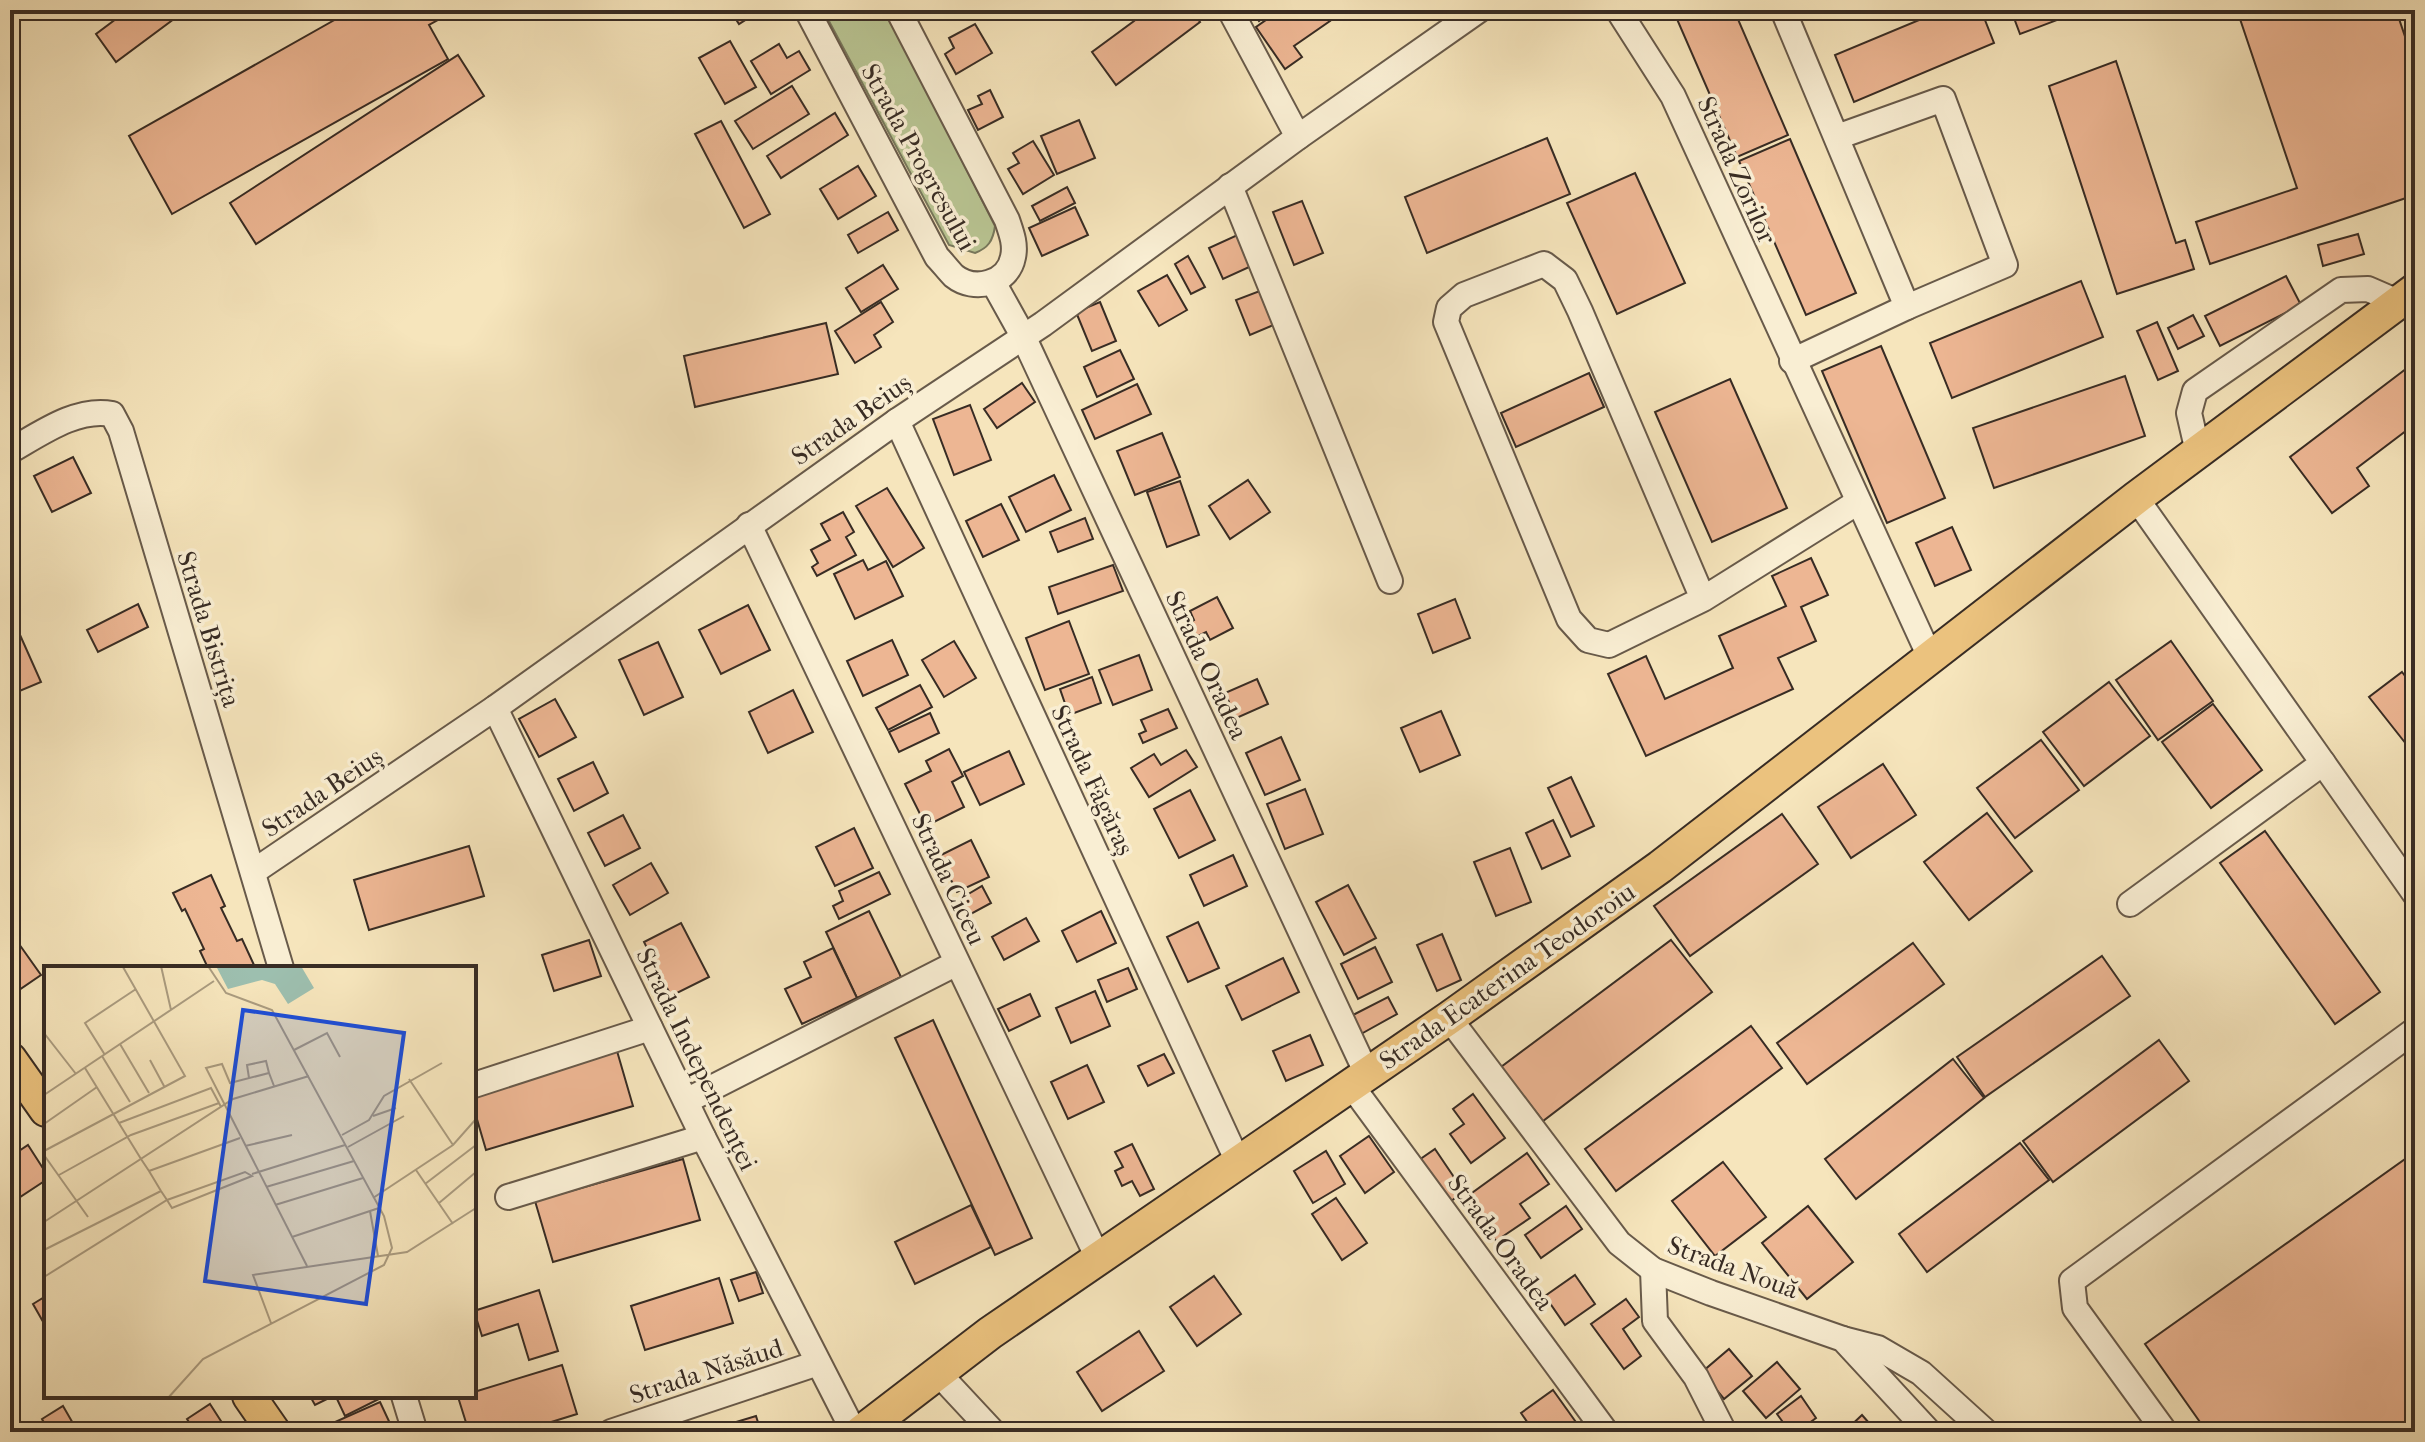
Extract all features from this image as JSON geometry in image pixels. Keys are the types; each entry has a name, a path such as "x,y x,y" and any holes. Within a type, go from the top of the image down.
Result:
{"main road":[{"name":"Strada Ecaterina Teodoroiu","path":"861,1432 990,1333 1449,1018 1660,867 2136,498 2407,296"},
{"path":"10,1059 44,1107"},
{"path":"250,1398 274,1432"}],"street":[{"name":"Strada Progresului","path":"807,10 937,257 955,277 975,286 993,282 1006,272 1013,258 1014,240 1007,220 898,10"},
{"path":"1230,10 1298,137"},
{"name":"Strada Beiuș","path":"253,872 495,708 1479,10"},
{"name":"Strada Zorilor","path":"1618,10 1673,96 1930,657"},
{"path":"1783,10 1907,307"},
{"path":"1792,361 2005,265 1943,99 1837,137"},
{"path":"1230,186 1390,581"},
{"path":"1703,599 1565,280 1544,264 1464,295 1449,308 1446,322 1569,619 1588,640 1609,645 1703,599 1858,502"},
{"name":"Strada Oradea","path":"993,282 1023,336 1359,1079 1606,1432"},
{"path":"2198,452 2189,413 2195,391 2341,290 2368,289 2407,296"},
{"name":"Strada Bistrița","path":"10,451 78,416 96,411 112,414 121,431 280,966"},
{"name":"Strada Făgăraș","path":"897,421 1238,1162"},
{"path":"2136,498 2415,894"},
{"name":"Strada Ciceu","path":"749,525 1098,1258"},
{"name":"Strada Independenței","path":"495,708 703,1137 854,1432"},
{"path":"2130,904 2323,763"},
{"path":"686,1101 957,963"},
{"name":"Strada Nouă","path":"1449,1018 1619,1243 1653,1270 1843,1339 1929,1432"},
{"path":"476,1084 650,1028"},
{"path":"2165,1432 2075,1308 2072,1281 2415,1030"},
{"path":"508,1197 703,1137"},
{"path":"1653,1270 1655,1321 1696,1377 1724,1432"},
{"path":"1843,1339 1878,1348 1921,1373 1986,1432"},
{"name":"Strada Năsăud","path":"611,1432 818,1363"},
{"path":"938,1373 993,1432"},
{"path":"405,1398 415,1432"}],"green space":[{"path":"823,10 886,10 995,226 991,240 983,249 975,253 949,245"}],"building":[{"path":"128,10 186,10 116,62 96,34"},
{"path":"342,10 456,10 429,25 448,59 172,214 129,136 345,14"},
{"path":"730,10 761,10 739,24"},
{"path":"1126,10 1191,10 1200,22 1116,85 1092,52 1134,21"},
{"path":"1251,10 1273,10 1259,21"},
{"path":"1280,10 1322,10 1330,21 1294,46 1302,57 1285,69 1256,27"},
{"path":"1673,10 1734,10 1788,135 1737,157"},
{"path":"1943,10 1981,10 1994,43 1854,102 1835,55"},
{"path":"2011,10 2072,10 2073,14 2020,34"},
{"path":"2237,10 2396,10 2415,66 2415,195 2210,264 2196,222 2297,188"},
{"path":"975,24 992,53 956,74 945,54 954,48 949,38"},
{"path":"730,41 756,87 725,104 699,58"},
{"path":"779,44 787,58 799,51 810,70 771,94 751,61"},
{"path":"458,55 484,96 256,244 230,203"},
{"path":"2116,61 2176,243 2185,240 2194,269 2117,294 2049,86"},
{"path":"792,86 809,114 753,149 735,121"},
{"path":"990,90 1003,117 978,130 968,110 982,104 978,96"},
{"path":"835,113 848,135 781,178 767,156"},
{"path":"1079,120 1095,158 1057,174 1041,136"},
{"path":"721,121 770,214 744,228 695,134"},
{"path":"1547,138 1570,194 1427,253 1405,197"},
{"path":"1790,139 1856,293 1806,315 1739,161"},
{"path":"1033,141 1054,175 1023,194 1008,169 1019,163 1013,153"},
{"path":"858,166 876,196 838,219 820,189"},
{"path":"1635,173 1685,283 1617,314 1567,203"},
{"path":"1067,187 1075,203 1040,221 1032,206"},
{"path":"1302,201 1323,253 1294,265 1273,212"},
{"path":"1075,207 1088,235 1042,256 1029,228"},
{"path":"888,212 898,230 858,253 848,235"},
{"path":"1244,232 1258,263 1223,279 1209,248"},
{"path":"2358,234 2364,254 2323,266 2318,245"},
{"path":"1188,256 1205,287 1191,294 1175,264"},
{"path":"883,265 898,289 861,312 846,288"},
{"path":"1167,275 1187,310 1159,326 1138,291"},
{"path":"2286,276 2301,305 2220,346 2205,316"},
{"path":"2081,281 2103,337 1952,398 1930,343"},
{"path":"1265,289 1278,323 1250,335 1236,300"},
{"path":"881,302 893,322 874,335 881,347 855,363 835,331"},
{"path":"1100,302 1116,341 1092,351 1076,312"},
{"path":"2193,315 2204,336 2178,349 2168,328"},
{"path":"2157,322 2178,371 2158,380 2137,331"},
{"path":"826,323 838,374 695,407 684,356"},
{"path":"1881,346 1945,498 1887,523 1822,371"},
{"path":"1120,350 1134,379 1097,397 1084,367"},
{"path":"2415,362 2415,424 2357,468 2369,486 2332,513 2290,457"},
{"path":"1589,373 1604,407 1516,447 1501,413"},
{"path":"2125,376 2145,436 1994,488 1973,428"},
{"path":"1730,379 1787,508 1712,542 1655,412"},
{"path":"1022,383 1035,402 997,428 984,409"},
{"path":"1137,384 1151,414 1095,439 1082,410"},
{"path":"970,405 991,460 954,475 933,419"},
{"path":"1162,433 1180,477 1135,495 1117,451"},
{"path":"73,457 91,493 52,512 34,476"},
{"path":"1054,475 1071,510 1026,532 1009,497"},
{"path":"1248,480 1270,512 1230,539 1209,506"},
{"path":"1180,481 1199,535 1167,547 1147,492"},
{"path":"887,488 924,548 893,567 856,506"},
{"path":"1001,504 1019,540 983,557 966,521"},
{"path":"843,512 854,532 846,537 856,555 817,576 812,567 818,563 811,550 830,540 821,524"},
{"path":"1085,518 1093,539 1058,552 1050,532"},
{"path":"1952,527 1971,570 1935,586 1916,543"},
{"path":"1811,558 1828,595 1801,607 1816,641 1778,658 1793,689 1646,756 1608,674 1646,656 1665,699 1733,668 1719,636 1786,606 1772,576"},
{"path":"863,560 868,570 886,561 903,596 855,619 834,574"},
{"path":"1113,565 1123,591 1058,614 1049,587"},
{"path":"1217,597 1233,628 1210,640 1206,632 1192,639 1185,625 1194,620 1190,611"},
{"path":"1455,599 1470,638 1433,653 1418,614"},
{"path":"138,604 148,627 98,652 87,630"},
{"path":"748,605 770,650 721,674 699,630"},
{"path":"1069,621 1089,674 1045,690 1026,638"},
{"path":"16,626 41,682 10,695 10,628"},
{"path":"892,640 908,675 863,696 847,661"},
{"path":"954,641 976,678 944,697 922,660"},
{"path":"2171,641 2213,701 2158,740 2116,680"},
{"path":"658,642 683,697 644,715 619,660"},
{"path":"1139,655 1152,690 1113,705 1099,670"},
{"path":"2402,672 2415,689 2414,754 2369,697"},
{"path":"1092,677 1101,703 1069,715 1060,689"},
{"path":"1257,679 1268,704 1223,724 1216,708 1229,702 1225,693"},
{"path":"2109,682 2150,736 2084,786 2043,732"},
{"path":"920,685 932,707 888,730 876,708"},
{"path":"793,690 813,732 768,753 749,712"},
{"path":"555,699 576,737 539,757 519,719"},
{"path":"2213,704 2262,770 2211,808 2162,742"},
{"path":"1168,709 1177,728 1143,743 1139,734 1146,731 1141,720"},
{"path":"1441,711 1460,755 1420,772 1401,728"},
{"path":"930,713 939,733 899,752 889,732"},
{"path":"1281,737 1300,780 1265,795 1246,753"},
{"path":"2041,740 2079,790 2015,838 1977,788"},
{"path":"949,749 963,776 952,782 964,807 926,826 905,784 931,771 926,761"},
{"path":"1186,750 1197,767 1149,797 1131,768 1154,754 1161,765"},
{"path":"1009,751 1024,784 980,805 964,772"},
{"path":"593,762 608,793 574,811 558,779"},
{"path":"1883,764 1916,815 1851,858 1818,807"},
{"path":"1571,777 1594,826 1571,837 1548,788"},
{"path":"1305,789 1323,834 1285,849 1267,804"},
{"path":"1190,790 1215,840 1179,858 1154,809"},
{"path":"1987,813 2032,871 1969,920 1924,862"},
{"path":"1782,814 1818,864 1690,956 1654,906"},
{"path":"623,815 640,848 605,866 588,833"},
{"path":"1553,820 1570,856 1542,869 1526,833"},
{"path":"854,828 873,868 835,886 816,847"},
{"path":"2265,831 2380,992 2335,1024 2220,863"},
{"path":"971,840 989,877 957,892 939,856"},
{"path":"469,846 484,896 369,930 354,880"},
{"path":"1510,848 1531,902 1496,916 1474,862"},
{"path":"1233,855 1247,886 1204,906 1190,875"},
{"path":"651,863 668,893 630,915 613,885"},
{"path":"879,872 890,894 839,919 833,906 843,901 839,891"},
{"path":"211,875 225,906 221,908 237,941 242,939 254,965 207,966 200,951 204,949 185,909 182,911 173,893"},
{"path":"1348,885 1376,938 1344,955 1316,902"},
{"path":"982,886 991,903 969,915 960,899"},
{"path":"869,911 901,977 857,998 826,932"},
{"path":"1101,911 1116,943 1077,962 1062,931"},
{"path":"1026,918 1039,941 1004,960 992,937"},
{"path":"1198,922 1219,968 1188,982 1167,937"},
{"path":"681,923 709,977 671,996 644,942"},
{"path":"1442,934 1461,980 1437,991 1417,945"},
{"path":"589,940 601,976 554,991 542,955"},
{"path":"1671,940 1712,992 1543,1121 1501,1067"},
{"path":"1913,943 1944,984 1807,1084 1777,1043"},
{"path":"19,944 41,975 16,992 10,983 10,950"},
{"path":"1375,947 1392,982 1358,999 1341,964"},
{"path":"833,948 857,998 802,1024 785,989 811,977 804,962"},
{"path":"2102,956 2130,996 1985,1097 1957,1057"},
{"path":"1283,958 1299,992 1242,1020 1226,986"},
{"path":"1128,968 1137,989 1107,1002 1098,980"},
{"path":"1095,991 1110,1026 1071,1043 1056,1008"},
{"path":"1030,994 1040,1016 1009,1031 998,1009"},
{"path":"1388,997 1397,1014 1361,1034 1351,1016"},
{"path":"933,1020 1032,1238 995,1255 895,1038"},
{"path":"1751,1026 1782,1068 1616,1191 1585,1149"},
{"path":"1310,1035 1323,1065 1286,1081 1273,1051"},
{"path":"2159,1040 2189,1081 2053,1182 2023,1141"},
{"path":"617,1051 633,1106 486,1150 476,1116 476,1094"},
{"path":"1164,1054 1174,1073 1148,1086 1138,1066"},
{"path":"1953,1059 1984,1098 1856,1199 1825,1159"},
{"path":"1087,1065 1104,1102 1068,1119 1051,1082"},
{"path":"1473,1094 1505,1138 1471,1163 1450,1134 1464,1124 1453,1109"},
{"path":"1369,1136 1394,1172 1365,1193 1340,1156"},
{"path":"2020,1143 2049,1180 1927,1272 1899,1234"},
{"path":"1132,1144 1154,1189 1140,1196 1132,1181 1122,1186 1115,1171 1123,1167 1115,1152"},
{"path":"28,1145 44,1170 44,1181 14,1201 10,1195 10,1157"},
{"path":"1435,1149 1464,1192 1448,1203 1419,1160"},
{"path":"1326,1151 1345,1184 1313,1203 1294,1171"},
{"path":"2415,1152 2415,1418 2395,1432 2207,1432 2145,1344"},
{"path":"1527,1153 1549,1184 1520,1204 1530,1218 1496,1241 1465,1198"},
{"path":"683,1159 700,1220 553,1262 535,1201"},
{"path":"1723,1162 1766,1217 1715,1256 1672,1201"},
{"path":"1336,1198 1367,1243 1342,1260 1312,1214"},
{"path":"971,1205 991,1247 915,1284 895,1242"},
{"path":"1566,1206 1582,1229 1541,1258 1525,1235"},
{"path":"1808,1206 1853,1262 1807,1299 1762,1243"},
{"path":"756,1272 763,1293 739,1301 731,1280"},
{"path":"1575,1275 1595,1304 1565,1325 1545,1296"},
{"path":"1214,1276 1241,1314 1197,1346 1170,1307"},
{"path":"719,1278 733,1323 645,1350 631,1306"},
{"path":"539,1290 558,1351 529,1360 518,1324 482,1336 476,1310"},
{"path":"44,1297 44,1323 33,1304"},
{"path":"1626,1299 1639,1317 1623,1329 1641,1356 1624,1369 1591,1324"},
{"path":"1139,1331 1164,1371 1102,1411 1077,1372"},
{"path":"1729,1349 1752,1376 1724,1399 1702,1372"},
{"path":"1777,1362 1800,1389 1766,1418 1743,1391"},
{"path":"562,1365 577,1414 519,1432 469,1432 458,1398 476,1398 476,1391"},
{"path":"1553,1390 1583,1432 1534,1432 1521,1413"},
{"path":"1801,1396 1816,1418 1797,1432 1790,1432 1777,1414"},
{"path":"311,1398 329,1398 315,1405"},
{"path":"339,1398 381,1398 345,1416"},
{"path":"380,1402 394,1432 339,1432 335,1422"},
{"path":"210,1404 228,1432 195,1432 187,1419"},
{"path":"63,1406 78,1432 49,1432 42,1419"},
{"path":"1862,1415 1877,1432 1844,1432"},
{"path":"756,1416 761,1432 703,1432"}]}
